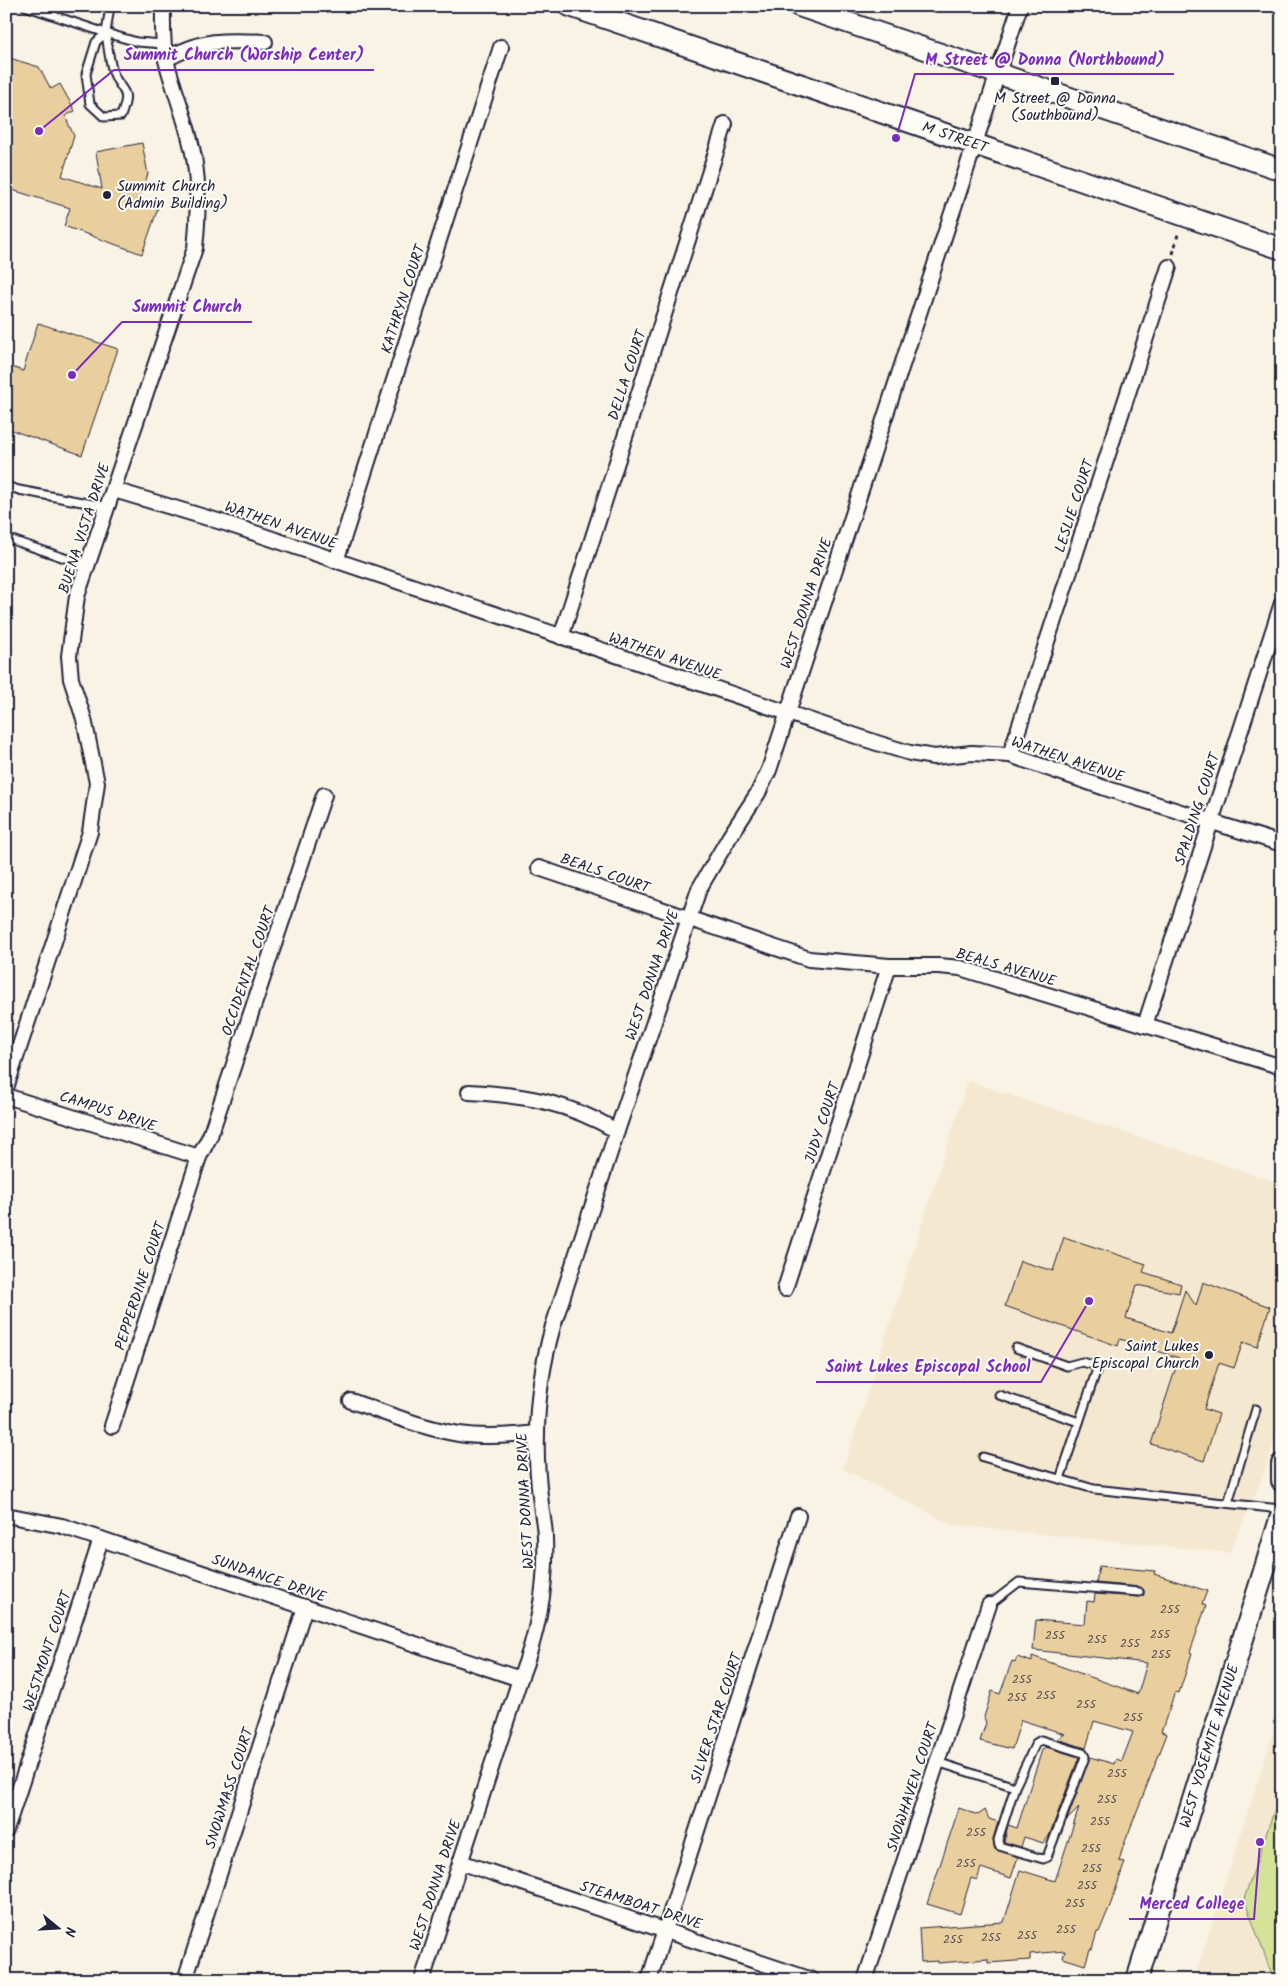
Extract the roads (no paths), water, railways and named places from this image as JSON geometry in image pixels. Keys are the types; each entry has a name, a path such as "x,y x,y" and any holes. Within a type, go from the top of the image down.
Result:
{"street":[{"name":"BUENA VISTA DRIVE","path":"6,1088 90,832 97,784 84,719 71,679 69,656 77,596 195,248 198,226 195,163 186,124 166,59 162,6"},
{"name":"M STREET","path":"570,6 1282,249"},
{"path":"799,6 1282,170"},
{"name":"WEST DONNA DRIVE","path":"422,1980 530,1651 541,1609 545,1580 545,1536 541,1505 537,1433 539,1391 551,1334 699,889 758,793 769,770 1020,6"},
{"path":"166,59 188,48 211,41 266,42"},
{"name":"KATHRYN COURT","path":"336,561 500,47"},
{"name":"DELLA COURT","path":"562,638 725,124"},
{"name":"LESLIE COURT","path":"1010,756 1169,267"},
{"name":"WATHEN AVENUE","path":"114,490 228,524 788,714 910,753 934,757 972,753 1010,756 1282,844"},
{"name":"SPALDING COURT","path":"1145,1025 1281,610"},
{"name":"OCCIDENTAL COURT","path":"199,1156 213,1126 324,795"},
{"name":"BEALS COURT","path":"539,868 688,918"},
{"name":"BEALS AVENUE","path":"688,918 809,959 889,966 960,968 1282,1068"},
{"name":"JUDY COURT","path":"785,1289 889,966"},
{"path":"469,1092 529,1097 552,1102 597,1119 617,1131"},
{"name":"CAMPUS DRIVE","path":"6,1096 199,1156"},
{"name":"PEPPERDINE COURT","path":"112,1426 199,1156"},
{"path":"351,1401 421,1425 459,1434 510,1436 537,1433"},
{"path":"1282,1464 1282,1481"},
{"name":"WEST YOSEMITE AVENUE","path":"1137,1980 1282,1511"},
{"name":"SUNDANCE DRIVE","path":"6,1514 62,1526 520,1679"},
{"name":"SILVER STAR COURT","path":"649,1980 798,1516"},
{"name":"WESTMONT COURT","path":"6,1830 101,1539"},
{"name":"SNOWHAVEN COURT","path":"865,1980 989,1605"},
{"name":"SNOWMASS COURT","path":"185,1980 305,1607"},
{"name":"STEAMBOAT DRIVE","path":"460,1862 812,1980"}],"lane":[{"path":"25,6 136,42 164,44"},
{"path":"106,33 96,42 86,74 90,104 104,117 121,116 126,102 125,90 114,74 106,33 110,6"},
{"path":"6,486 108,507"},
{"path":"6,538 88,566"},
{"path":"1016,1348 1067,1366 1082,1362 1098,1366 1060,1479"},
{"path":"999,1395 1080,1422"},
{"path":"1228,1503 1256,1409"},
{"path":"983,1457 1094,1489 1228,1503 1282,1511"},
{"path":"989,1605 1019,1582 1139,1592"},
{"path":"1041,1740 1083,1753 1085,1757 1047,1857 1043,1860 1000,1846 998,1840 1015,1787 1036,1743 1041,1740"},
{"path":"938,1762 1015,1787"}],"place":[{"name":"M Street @ Donna (Southbound)","path":"1055,81"},
{"name":"Summit Church (Worship Center)","path":"39,131"},
{"name":"M Street @ Donna (Northbound)","path":"896,138"},
{"name":"Summit Church (Admin Building)","path":"107,195"},
{"name":"Summit Church","path":"72,375"},
{"name":"Saint Lukes Episcopal School","path":"1089,1301"},
{"name":"Saint Lukes Episcopal Church","path":"1209,1355"},
{"name":"Merced College","path":"1260,1842"}]}
